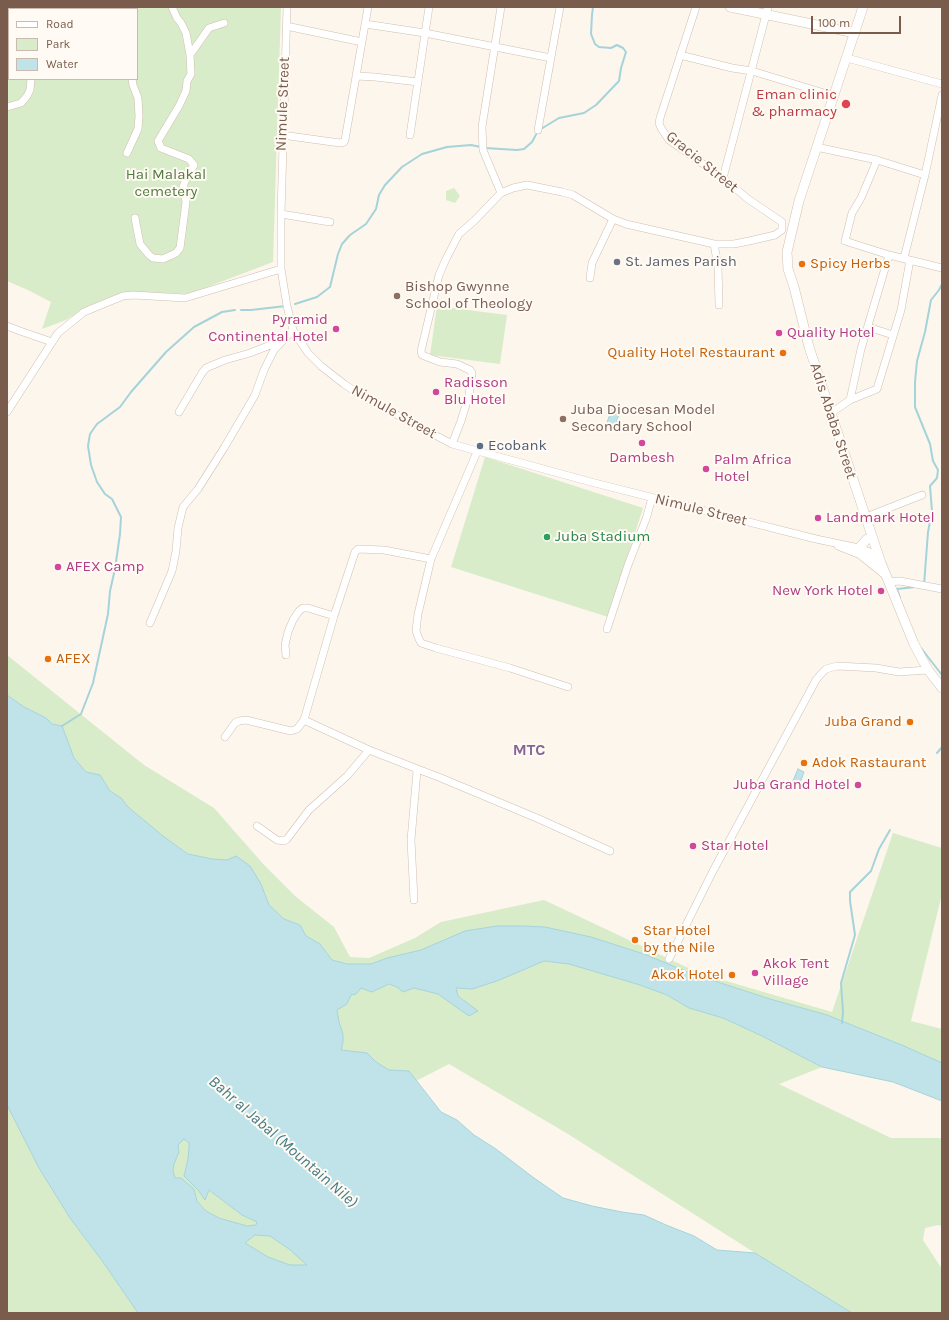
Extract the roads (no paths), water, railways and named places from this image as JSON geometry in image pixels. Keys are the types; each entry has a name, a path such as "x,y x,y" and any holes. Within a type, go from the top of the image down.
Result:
{"street":[{"path":"135,218 140,244 149,255 159,259 166,259 176,254 180,248 186,202 183,186 194,165 189,159 161,148 158,141 179,106 186,91 187,81 191,74 190,54 186,33 172,7"},
{"name":"Nimule Street","path":"287,7 280,214 281,269 287,306 293,330 308,353 344,384 365,398 452,444 477,452 652,498 859,548 880,559"},
{"path":"282,135 340,143 344,142 368,7"},
{"path":"410,135 429,7"},
{"path":"501,7 482,127 482,142 483,150 502,193"},
{"path":"538,130 560,7"},
{"name":"Gracie Street","path":"696,7 660,118 659,123 661,128 667,138 723,178 782,226 792,228"},
{"path":"730,7 767,11 855,33"},
{"name":"Adis Ababa Street","path":"863,7 798,201 787,252 788,269 809,347 855,489 880,559 914,644 928,670 942,688"},
{"path":"723,178 767,11"},
{"path":"190,54 209,28 224,23"},
{"path":"365,24 425,33 551,58"},
{"path":"286,26 362,42"},
{"path":"680,55 732,68 752,71 834,96"},
{"path":"847,58 942,84"},
{"path":"356,76 418,82"},
{"path":"7,106 21,103 30,90 31,80"},
{"path":"127,153 138,129 140,116 138,98 132,80"},
{"path":"831,413 850,400 876,391 901,310 907,259 942,95"},
{"path":"816,147 877,160 925,175"},
{"path":"877,160 861,198 852,213 844,241 889,255 942,268"},
{"path":"452,444 469,395 472,373 470,370 457,364 440,362 422,355 421,351 439,275 446,258 459,234 502,193 513,188 528,185 562,192 573,195 613,219 657,232 714,244 734,244 775,235 782,226"},
{"path":"280,214 330,222"},
{"path":"590,278 592,263 613,219"},
{"path":"714,244 718,266 719,305"},
{"path":"850,400 861,349 889,255"},
{"path":"7,412 58,333 84,312 123,296 184,298 281,269"},
{"path":"7,326 52,342"},
{"path":"868,327 894,335"},
{"path":"150,623 172,571 178,528 183,507 198,489 255,395 264,370 274,350 293,330"},
{"path":"179,412 206,368 285,339"},
{"path":"477,452 431,559 417,620 416,631 418,639 422,643 436,648 510,668 568,687"},
{"path":"866,517 922,495"},
{"path":"607,629 652,498"},
{"path":"859,548 867,539 873,538"},
{"name":"Nimule Street","path":"830,542 863,556 880,559"},
{"path":"225,737 235,723 242,720 291,731 297,729 304,720 334,616 355,552 358,549 384,550 431,559"},
{"path":"863,556 888,578 942,589"},
{"path":"286,656 285,645 288,632 299,611 303,608 308,608 334,616"},
{"path":"669,959 713,871 816,680 821,674 826,669 837,666 904,672 928,670"},
{"path":"304,720 369,750 449,781 610,851"},
{"path":"257,826 277,840 284,841 288,839 309,810 347,776 369,750"},
{"path":"414,900 411,840 413,800 417,775 415,768"}],"water":[{"path":"612,409 620,412 614,428 606,425"},
{"name":"Bahr al Jabal (Mountain Nile)","path":"7,695 24,707 46,718 52,724 62,726 74,758 86,772 100,775 110,791 121,798 128,807 163,836 188,854 212,859 227,860 236,856 250,866 261,884 269,905 284,919 300,925 306,936 320,944 332,960 347,964 371,964 387,958 421,950 465,931 497,926 545,927 591,937 644,954 690,973 770,999 827,1015 942,1063 942,1101 893,1082 822,1067 723,1018 689,1008 667,995 640,985 569,964 544,961 497,981 472,989 456,988 458,996 478,1011 469,1016 438,994 414,988 403,992 397,987 389,984 372,992 361,988 356,994 351,995 347,1004 337,1010 343,1034 341,1050 367,1053 376,1062 389,1070 409,1071 441,1112 457,1120 474,1135 496,1149 563,1198 592,1206 644,1215 694,1236 717,1250 755,1253 852,1313 138,1313 103,1262 70,1218 39,1168 7,1105","holes":["184,1139 189,1143 188,1159 184,1176 198,1190 205,1200 209,1190 242,1215 257,1222 256,1225 247,1226 219,1218 206,1211 197,1201 194,1189 181,1178 175,1178 173,1171 179,1152 178,1145","255,1235 270,1236 289,1249 307,1265 290,1265 268,1257 245,1243"]},
{"path":"798,769 804,772 799,786 792,783"}],"waterway":[{"path":"541,129 559,118 584,113 596,105 619,81 626,52 623,48 617,45 611,48 599,47 595,44 591,34 593,7"},
{"path":"485,148 524,149 532,142 538,131"},
{"path":"295,304 317,297 330,287 342,244 350,235 366,224 376,209 379,195 385,185 402,167 422,154 447,147 471,145 481,147"},
{"path":"924,585 928,532 932,511 930,486 937,478 938,470 933,461 930,444 915,407 915,382 917,361 925,332 931,300 942,284"},
{"path":"241,310 286,306"},
{"path":"62,726 81,714 93,683 108,614 110,591 120,534 121,517 112,499 105,494 97,482 91,465 88,446 90,434 97,424 120,407 166,352 194,327 222,312 235,310"},
{"path":"900,598 897,589 915,587"},
{"path":"921,648 942,675"},
{"path":"937,753 942,747"},
{"path":"842,1023 843,1012 841,983 855,935 850,892 871,871 879,849 890,830"}],"place":[{"name":"Eman clinic & pharmacy","path":"846,104"},
{"name":"St. James Parish","path":"617,262"},
{"name":"Spicy Herbs","path":"802,264"},
{"name":"Bishop Gwynne School of Theology","path":"397,296"},
{"name":"Pyramid Continental Hotel","path":"336,329"},
{"name":"Quality Hotel","path":"779,333"},
{"name":"Quality Hotel Restaurant","path":"783,353"},
{"name":"Radisson Blu Hotel","path":"436,392"},
{"name":"Juba Diocesan Model Secondary School","path":"563,419"},
{"name":"Dambesh","path":"642,443"},
{"name":"Ecobank","path":"480,446"},
{"name":"Palm Africa Hotel","path":"706,469"},
{"name":"Landmark Hotel","path":"818,518"},
{"name":"Juba Stadium","path":"547,537"},
{"name":"AFEX Camp","path":"58,567"},
{"name":"New York Hotel","path":"881,591"},
{"name":"AFEX","path":"48,659"},
{"name":"Juba Grand","path":"910,722"},
{"name":"Adok Rastaurant","path":"804,763"},
{"name":"Juba Grand Hotel","path":"858,785"},
{"name":"Star Hotel","path":"693,846"},
{"name":"Star Hotel by the Nile","path":"635,940"},
{"name":"Akok Tent Village","path":"755,973"},
{"name":"Akok Hotel","path":"732,975"}],"district":[{"name":"MTC","path":"529,750"}],"park label":[{"name":"Hai Malakal cemetery","path":"166,184"}]}
